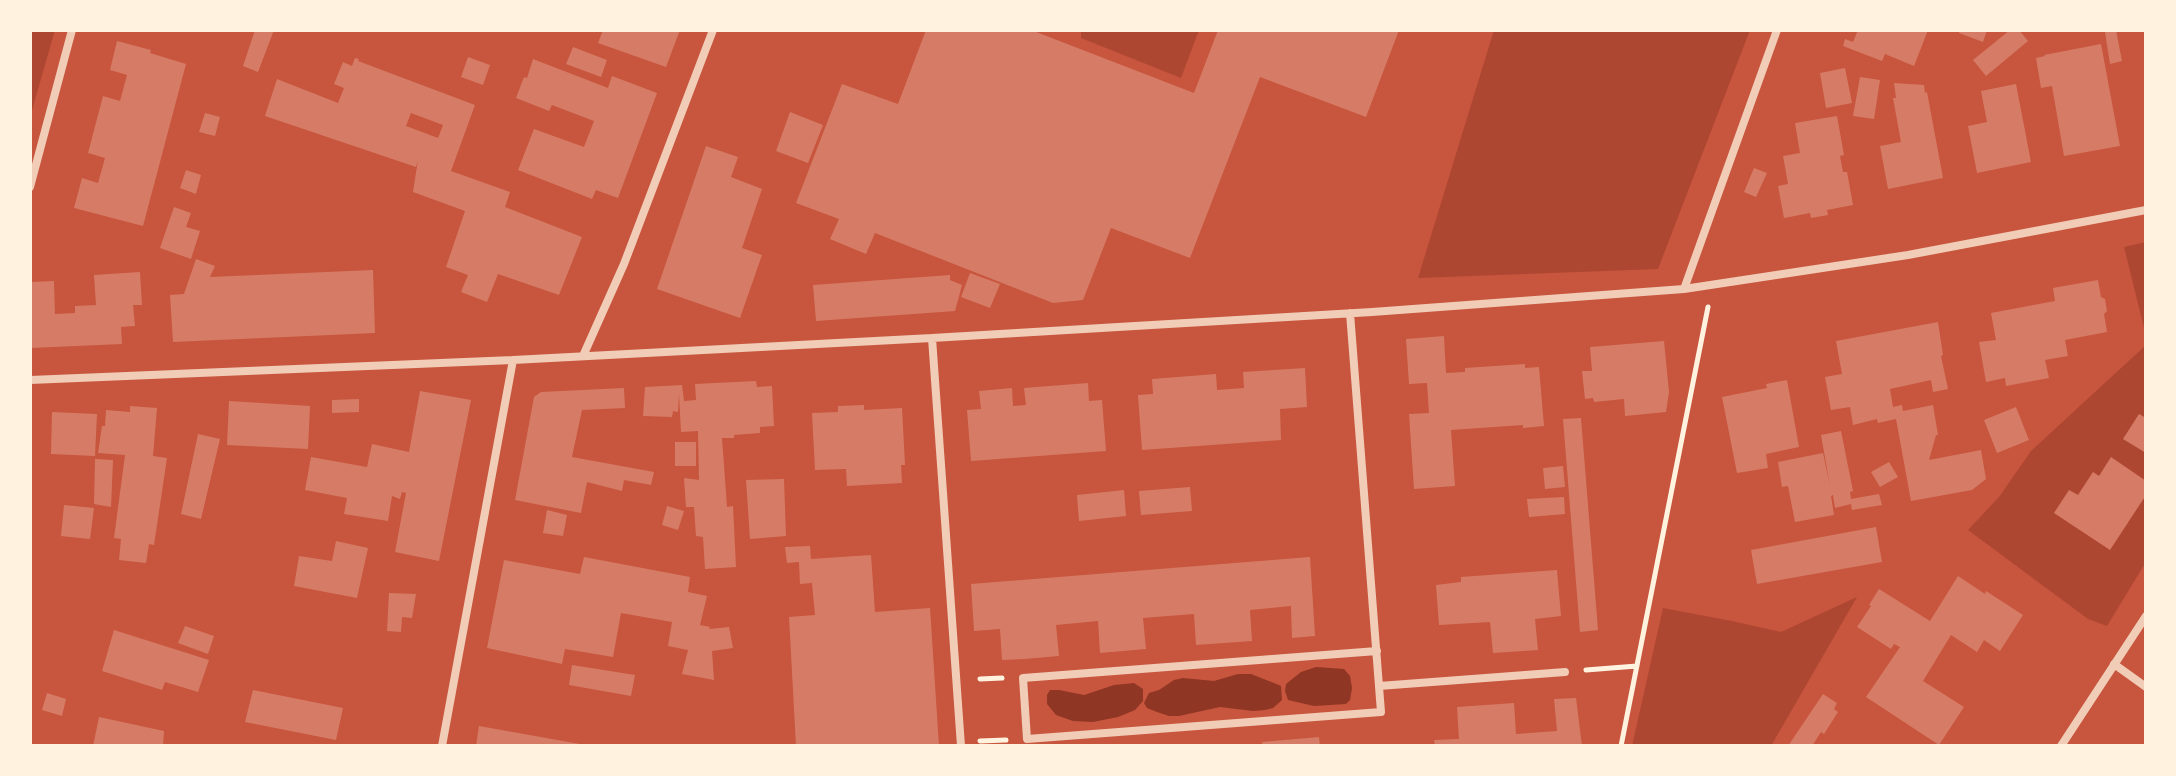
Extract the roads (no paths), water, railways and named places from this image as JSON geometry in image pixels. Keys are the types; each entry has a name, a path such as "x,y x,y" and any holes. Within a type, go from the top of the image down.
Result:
{"street":[{"path":"30,187 72,30"},
{"path":"583,356 624,264 713,30"},
{"path":"1684,289 1777,30"},
{"path":"30,380 513,360 932,338 1684,289 1908,255 2146,210"},
{"path":"1350,313 1377,651 1381,712 1027,739 1023,678 1377,651"},
{"path":"932,338 961,744"},
{"path":"442,746 513,360"},
{"path":"2061,746 2146,616"},
{"path":"2114,664 2146,687"},
{"path":"1379,686 1565,672"}]}
